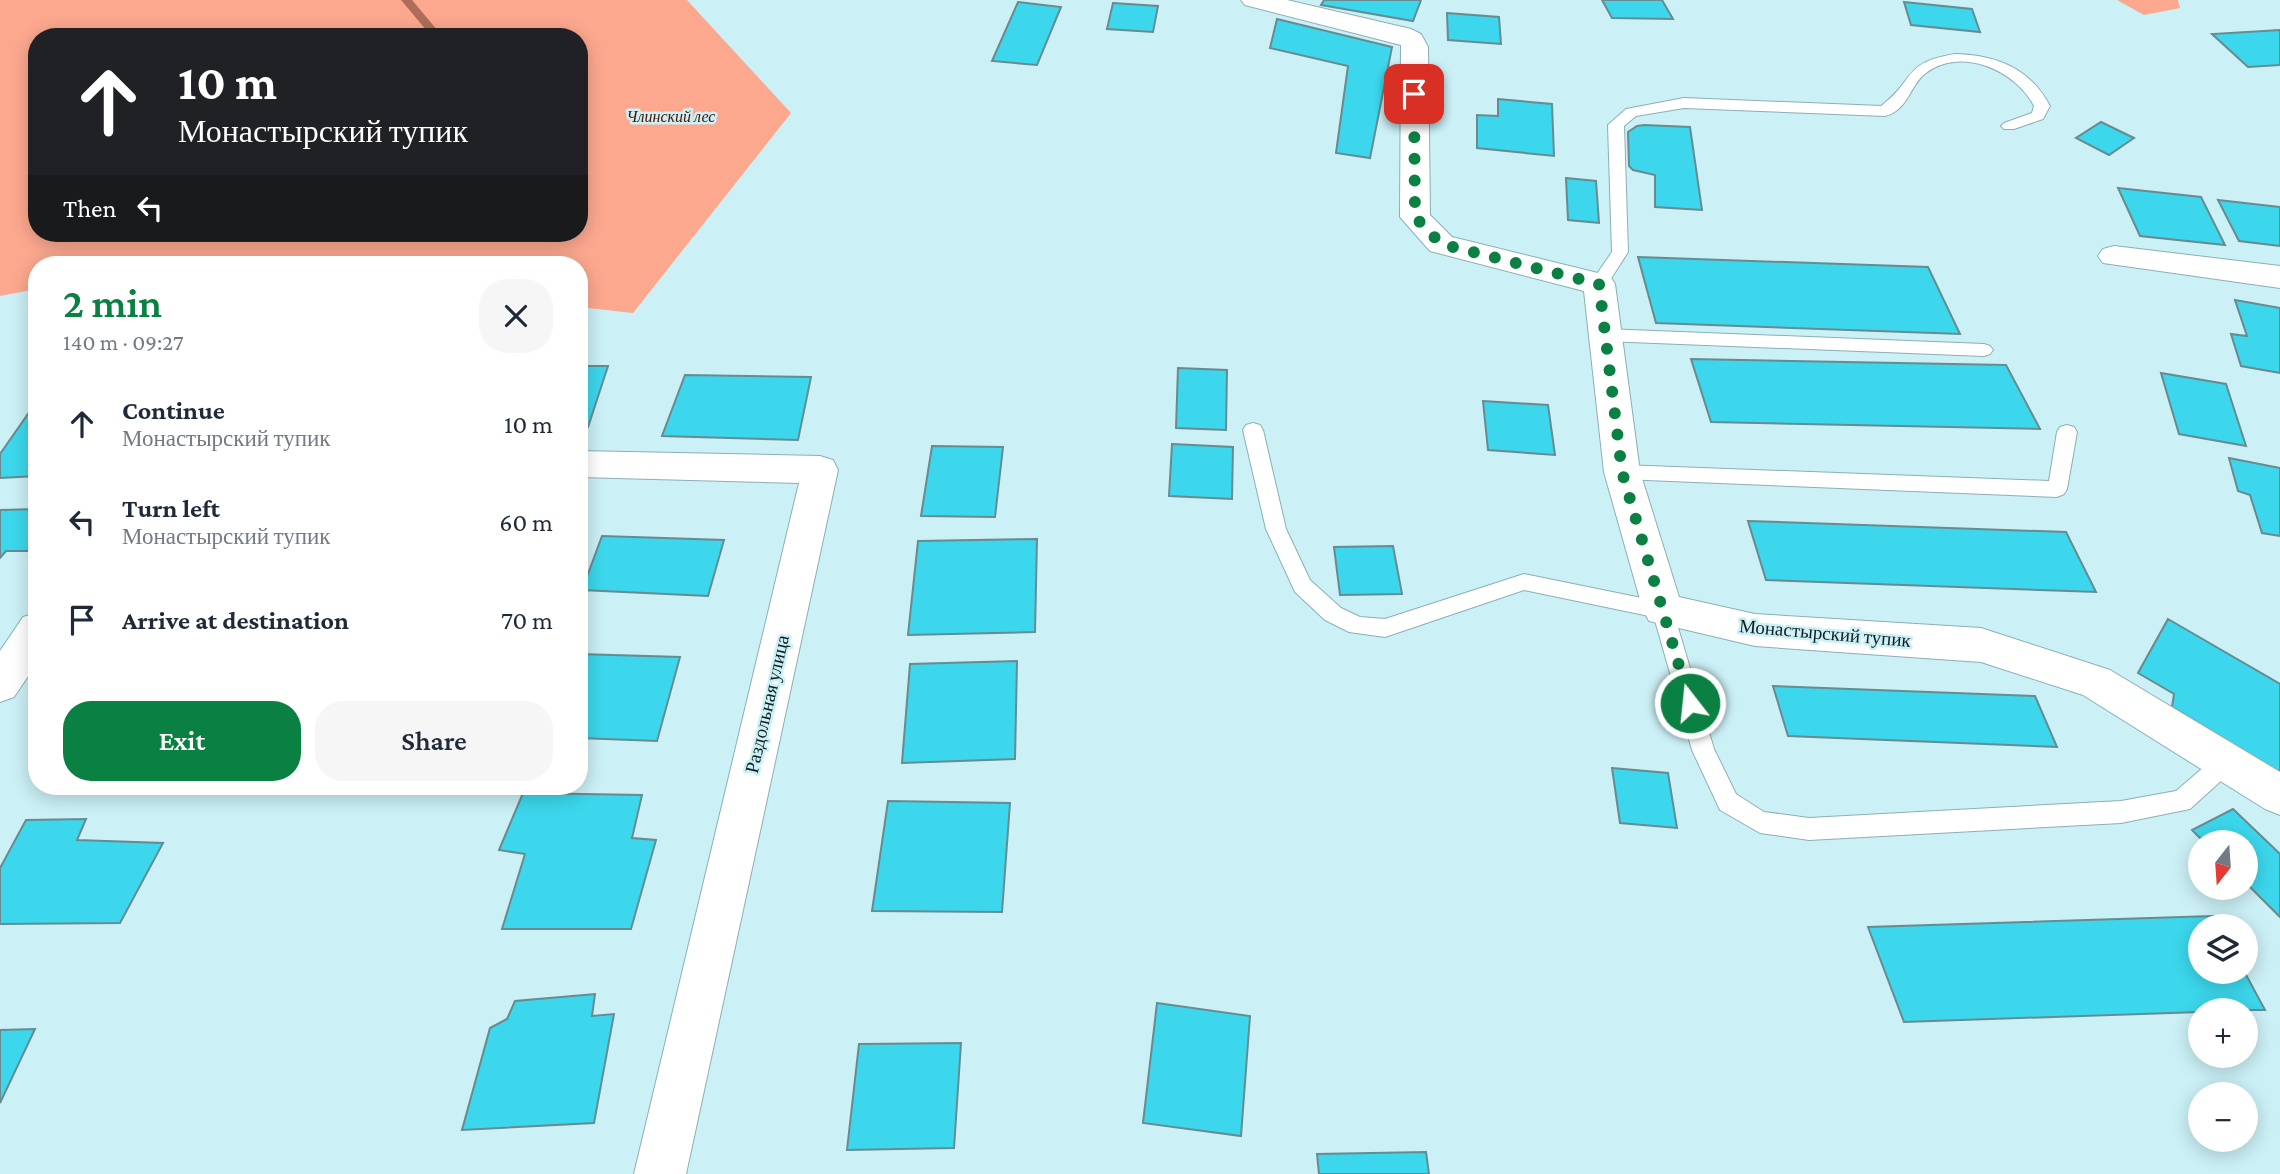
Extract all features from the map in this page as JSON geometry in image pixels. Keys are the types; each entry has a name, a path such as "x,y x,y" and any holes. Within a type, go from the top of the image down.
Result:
{"street":[{"path":"1254,0 1389,31 1412,40 1415,47 1415,217 1441,244 1599,284 1622,472 1664,610"},
{"path":"2114,256 2280,277"},
{"name":"Раздольная улица","path":"588,464 820,470 660,1174"},
{"name":"Монастырский тупик","path":"1664,610 1755,630 1981,645 2096,682 2280,795"},
{"path":"0,685 28,643"}],"lane":[{"path":"1599,284 1620,252 1616,125 1631,112 1684,103 1885,111 1905,93 1914,74 1943,59 1971,58 2003,68 2026,80 2038,93 2042,106 2038,116 2009,126"},
{"path":"1605,335 1984,350"},
{"path":"1253,430 1276,529 1302,586 1333,614 1357,626 1385,628 1524,582 1664,610 1703,750 1728,802 1760,822 1809,829 2121,812 2182,801 2226,762"},
{"path":"1622,472 2057,489 2067,432"}],"green space":[{"name":"Члинский лес","path":"0,0 687,0 791,113 633,313 588,308 588,256 28,256 28,291 0,296"},
{"path":"2117,0 2178,0 2180,8 2144,15"}],"building":[{"path":"1324,0 1421,0 1413,21 1321,5"},
{"path":"1602,0 1662,0 1673,19 1612,18"},
{"path":"1018,2 1061,7 1037,65 992,61"},
{"path":"1904,2 1972,9 1980,32 1911,25"},
{"path":"1113,3 1158,6 1153,32 1107,29"},
{"path":"1447,13 1499,17 1501,44 1448,40"},
{"path":"1277,19 1392,47 1370,158 1336,153 1348,66 1270,48"},
{"path":"2280,30 2280,65 2248,67 2212,34"},
{"path":"1498,99 1552,104 1554,156 1477,148 1477,115 1498,116"},
{"path":"2101,122 2134,138 2109,155 2076,138"},
{"path":"1644,125 1690,127 1702,210 1655,207 1655,175 1633,170 1629,166 1628,132"},
{"path":"1566,178 1596,181 1599,223 1568,220"},
{"path":"2118,188 2201,197 2225,245 2140,236"},
{"path":"2218,200 2280,207 2280,246 2239,241"},
{"path":"1638,257 1928,267 1960,334 1656,323"},
{"path":"2235,300 2280,308 2280,373 2241,366 2231,334 2247,336"},
{"path":"1691,359 2006,365 2040,429 1711,422"},
{"path":"588,366 608,366 588,427"},
{"path":"1178,368 1227,370 1226,430 1176,428"},
{"path":"2161,373 2226,384 2246,446 2179,434"},
{"path":"685,375 811,377 798,440 662,436"},
{"path":"1483,401 1548,405 1555,455 1488,450"},
{"path":"28,414 28,476 0,478 0,454"},
{"path":"1172,444 1233,447 1232,499 1169,496"},
{"path":"932,446 1003,447 995,517 921,516"},
{"path":"2229,458 2280,468 2280,536 2262,533 2250,495 2238,491"},
{"path":"28,509 28,551 6,551 0,558 0,510"},
{"path":"1748,521 2066,532 2096,592 1766,580"},
{"path":"602,536 724,540 708,596 588,590 588,574"},
{"path":"1037,539 1035,632 908,635 918,541"},
{"path":"1393,546 1402,594 1340,595 1334,547"},
{"path":"2168,619 2280,684 2280,773 2172,707 2174,694 2138,673"},
{"path":"588,654 680,657 657,741 588,738"},
{"path":"1017,661 1015,759 902,763 910,664"},
{"path":"1773,686 2035,696 2057,747 1788,736"},
{"path":"1612,768 1668,773 1677,828 1620,823"},
{"path":"522,795 642,795 632,838 656,840 631,929 502,929 525,854 499,850"},
{"path":"888,801 1010,803 1002,912 872,911"},
{"path":"2233,809 2255,830 2192,830"},
{"path":"86,819 77,840 163,843 120,923 0,924 0,868 26,820"},
{"path":"2258,833 2280,854 2280,917 2258,895"},
{"path":"2188,917 2188,984 2251,984 2265,1010 2258,1010 2258,998 2188,998 2188,1012 1904,1022 1868,927"},
{"path":"595,994 592,1016 614,1014 594,1123 462,1130 490,1028 507,1019 515,1001"},
{"path":"1157,1003 1250,1016 1241,1136 1143,1123"},
{"path":"35,1029 0,1103 0,1030"},
{"path":"961,1043 954,1148 847,1150 859,1044"},
{"path":"1426,1152 1429,1174 1319,1174 1317,1154"}],"waterway":[{"path":"406,0 430,28"}],"route":[{"path":"1414,94 1415,217 1441,244 1599,284 1622,472 1690,703"}]}
